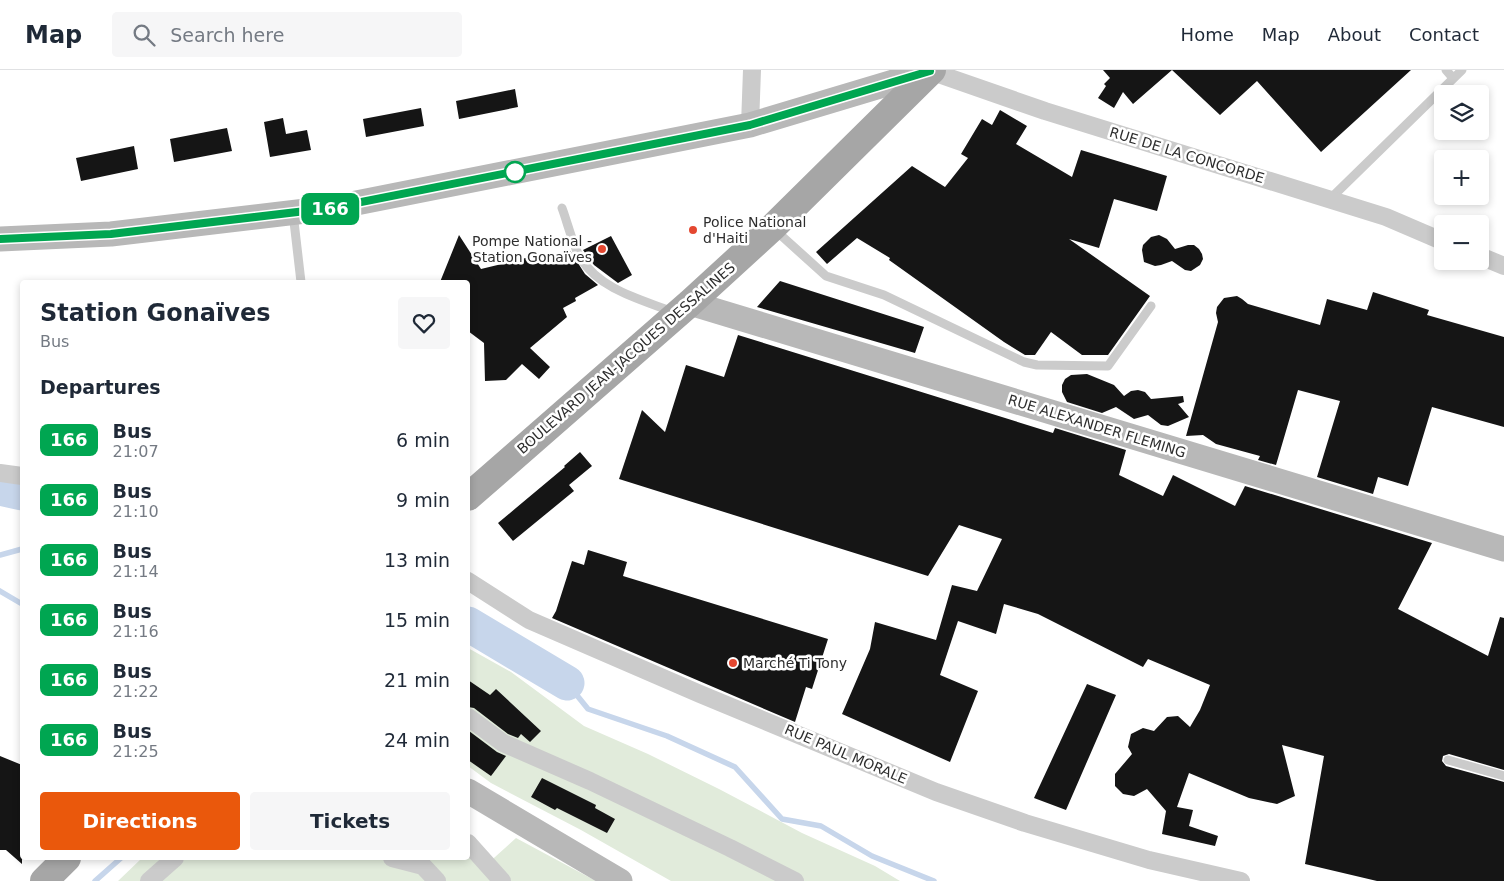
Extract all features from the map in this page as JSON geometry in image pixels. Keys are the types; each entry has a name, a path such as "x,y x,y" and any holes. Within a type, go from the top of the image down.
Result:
{"main road":[{"name":"BOULEVARD JEAN-JACQUES DESSALINES","path":"470,495 684,308 772,228 931,71"},
{"path":"44,881 65,860"}],"street":[{"path":"750,125 752,70"},
{"path":"0,239 111,234 341,207 750,125 931,71"},
{"name":"RUE DE LA CONCORDE","path":"931,71 1045,111 1386,217 1434,238"},
{"path":"1489,260 1504,266"},
{"name":"RUE ALEXANDER FLEMING","path":"684,308 1504,549"},
{"path":"0,473 20,476"},
{"name":"RUE PAUL MORALE","path":"470,582 529,620 700,694 936,792 1025,824 1149,860 1241,881"},
{"path":"470,718 503,743 590,781 795,881"},
{"path":"470,792 620,881"},
{"path":"470,845 502,881"},
{"path":"149,881 173,860"},
{"path":"400,860 423,866 437,881"}],"lane":[{"path":"1446,70 1453,78"},
{"path":"1329,200 1462,70"},
{"path":"562,208 580,258 597,276 613,288 684,308"},
{"path":"293,213 301,280"},
{"path":"772,228 826,276 884,295 1024,362 1037,366 1108,366 1151,306"},
{"path":"1448,760 1504,776"}],"green space":[{"path":"470,649 511,672 584,726 648,754 802,833 875,866 900,881 671,881 581,830 491,783 470,767"},
{"path":"516,838 596,881 118,881 140,860 470,860 470,855 485,866"}],"building":[{"path":"1103,70 1172,70 1133,104 1123,92 1114,108 1098,98 1106,86 1104,84 1110,78"},
{"path":"1172,70 1411,70 1321,152 1257,81 1220,115"},
{"path":"515,89 518,107 459,119 456,101"},
{"path":"421,108 424,126 366,137 363,119"},
{"path":"1000,110 1027,126 1016,144 1072,177 1081,150 1167,176 1157,211 1114,199 1099,248 1069,239 1150,296 1108,355 1082,355 1051,332 1035,355 1025,355 889,260 890,258 857,238 827,264 816,252 912,166 945,187 968,158 961,154 982,119 992,125"},
{"path":"283,118 286,134 307,130 311,150 270,157 264,122"},
{"path":"227,128 232,151 174,162 170,139"},
{"path":"134,146 138,169 81,181 76,158"},
{"path":"459,235 481,269 538,255 541,264 569,249 585,274 598,285 575,298 576,301 563,308 567,317 530,348 550,367 539,379 522,364 506,380 485,381 484,343 470,332 470,280 441,280"},
{"path":"1159,235 1167,239 1175,249 1194,245 1202,254 1203,259 1200,265 1191,271 1185,270 1172,261 1155,266 1144,262 1143,245 1151,237"},
{"path":"611,236 632,275 618,283 594,265 583,250"},
{"path":"780,281 924,327 915,353 757,307"},
{"path":"1373,292 1429,310 1427,315 1504,337 1504,427 1432,407 1408,486 1378,477 1373,494 1317,477 1340,401 1298,390 1276,465 1258,460 1260,456 1216,444 1203,435 1186,436 1218,322 1217,307 1224,298 1237,296 1248,304 1320,325 1327,299 1367,310"},
{"path":"738,335 1053,433 1055,428 1126,450 1119,475 1163,496 1173,475 1235,506 1245,486 1432,543 1398,609 1488,656 1500,617 1504,618 1504,770 1449,754 1443,756 1442,761 1446,766 1504,782 1504,881 1377,881 1305,864 1324,756 1282,745 1295,796 1277,804 1249,798 1189,773 1177,807 1193,810 1189,826 1218,836 1215,846 1162,834 1166,811 1147,789 1134,796 1123,794 1115,786 1115,774 1132,754 1128,747 1131,734 1143,728 1154,731 1167,717 1178,716 1190,727 1200,710 1210,685 1148,659 1143,667 1038,614 1004,604 996,634 958,621 940,675 978,691 950,762 842,714 870,649 875,622 936,640 952,585 977,591 1002,539 959,525 928,576 619,479 642,410 665,432 686,365 724,377"},
{"path":"1087,374 1114,385 1124,396 1131,391 1138,390 1145,392 1151,399 1183,396 1184,402 1178,404 1189,417 1168,426 1161,425 1148,415 1134,419 1116,407 1102,413 1067,402 1062,392 1062,385 1065,379 1071,375"},
{"path":"580,452 592,466 569,485 574,491 513,541 498,523 565,467"},
{"name":"Marché Ti Tony","path":"588,550 627,562 623,576 828,639 812,689 806,687 795,722 552,618 572,561 584,565"},
{"path":"470,681 490,695 496,689 541,731 530,742 521,734 518,738 508,734 474,708 470,707"},
{"path":"1087,684 1116,695 1066,810 1034,798"},
{"path":"470,732 497,752 506,756 491,776 470,761"},
{"path":"0,756 20,764 20,860 22,860 22,864 6,850 0,850"},
{"path":"542,778 596,805 595,808 615,819 607,833 531,797"}],"waterway":[{"path":"0,488 20,493"},
{"path":"0,555 20,550"},
{"path":"0,591 20,603"},
{"path":"470,625 567,683"},
{"path":"567,683 588,709 667,736 735,767 782,819 821,826 872,856 934,881"},
{"path":"95,881 119,860"}],"bus line":[{"name":"166","path":"0,239 111,234 331,208 750,125 930,71"}],"place":[{"name":"Police National d'Haiti","path":"693,230"},
{"name":"Pompe National - Station Gonaïves","path":"602,249"},
{"name":"Marché Ti Tony","path":"733,663"}]}
